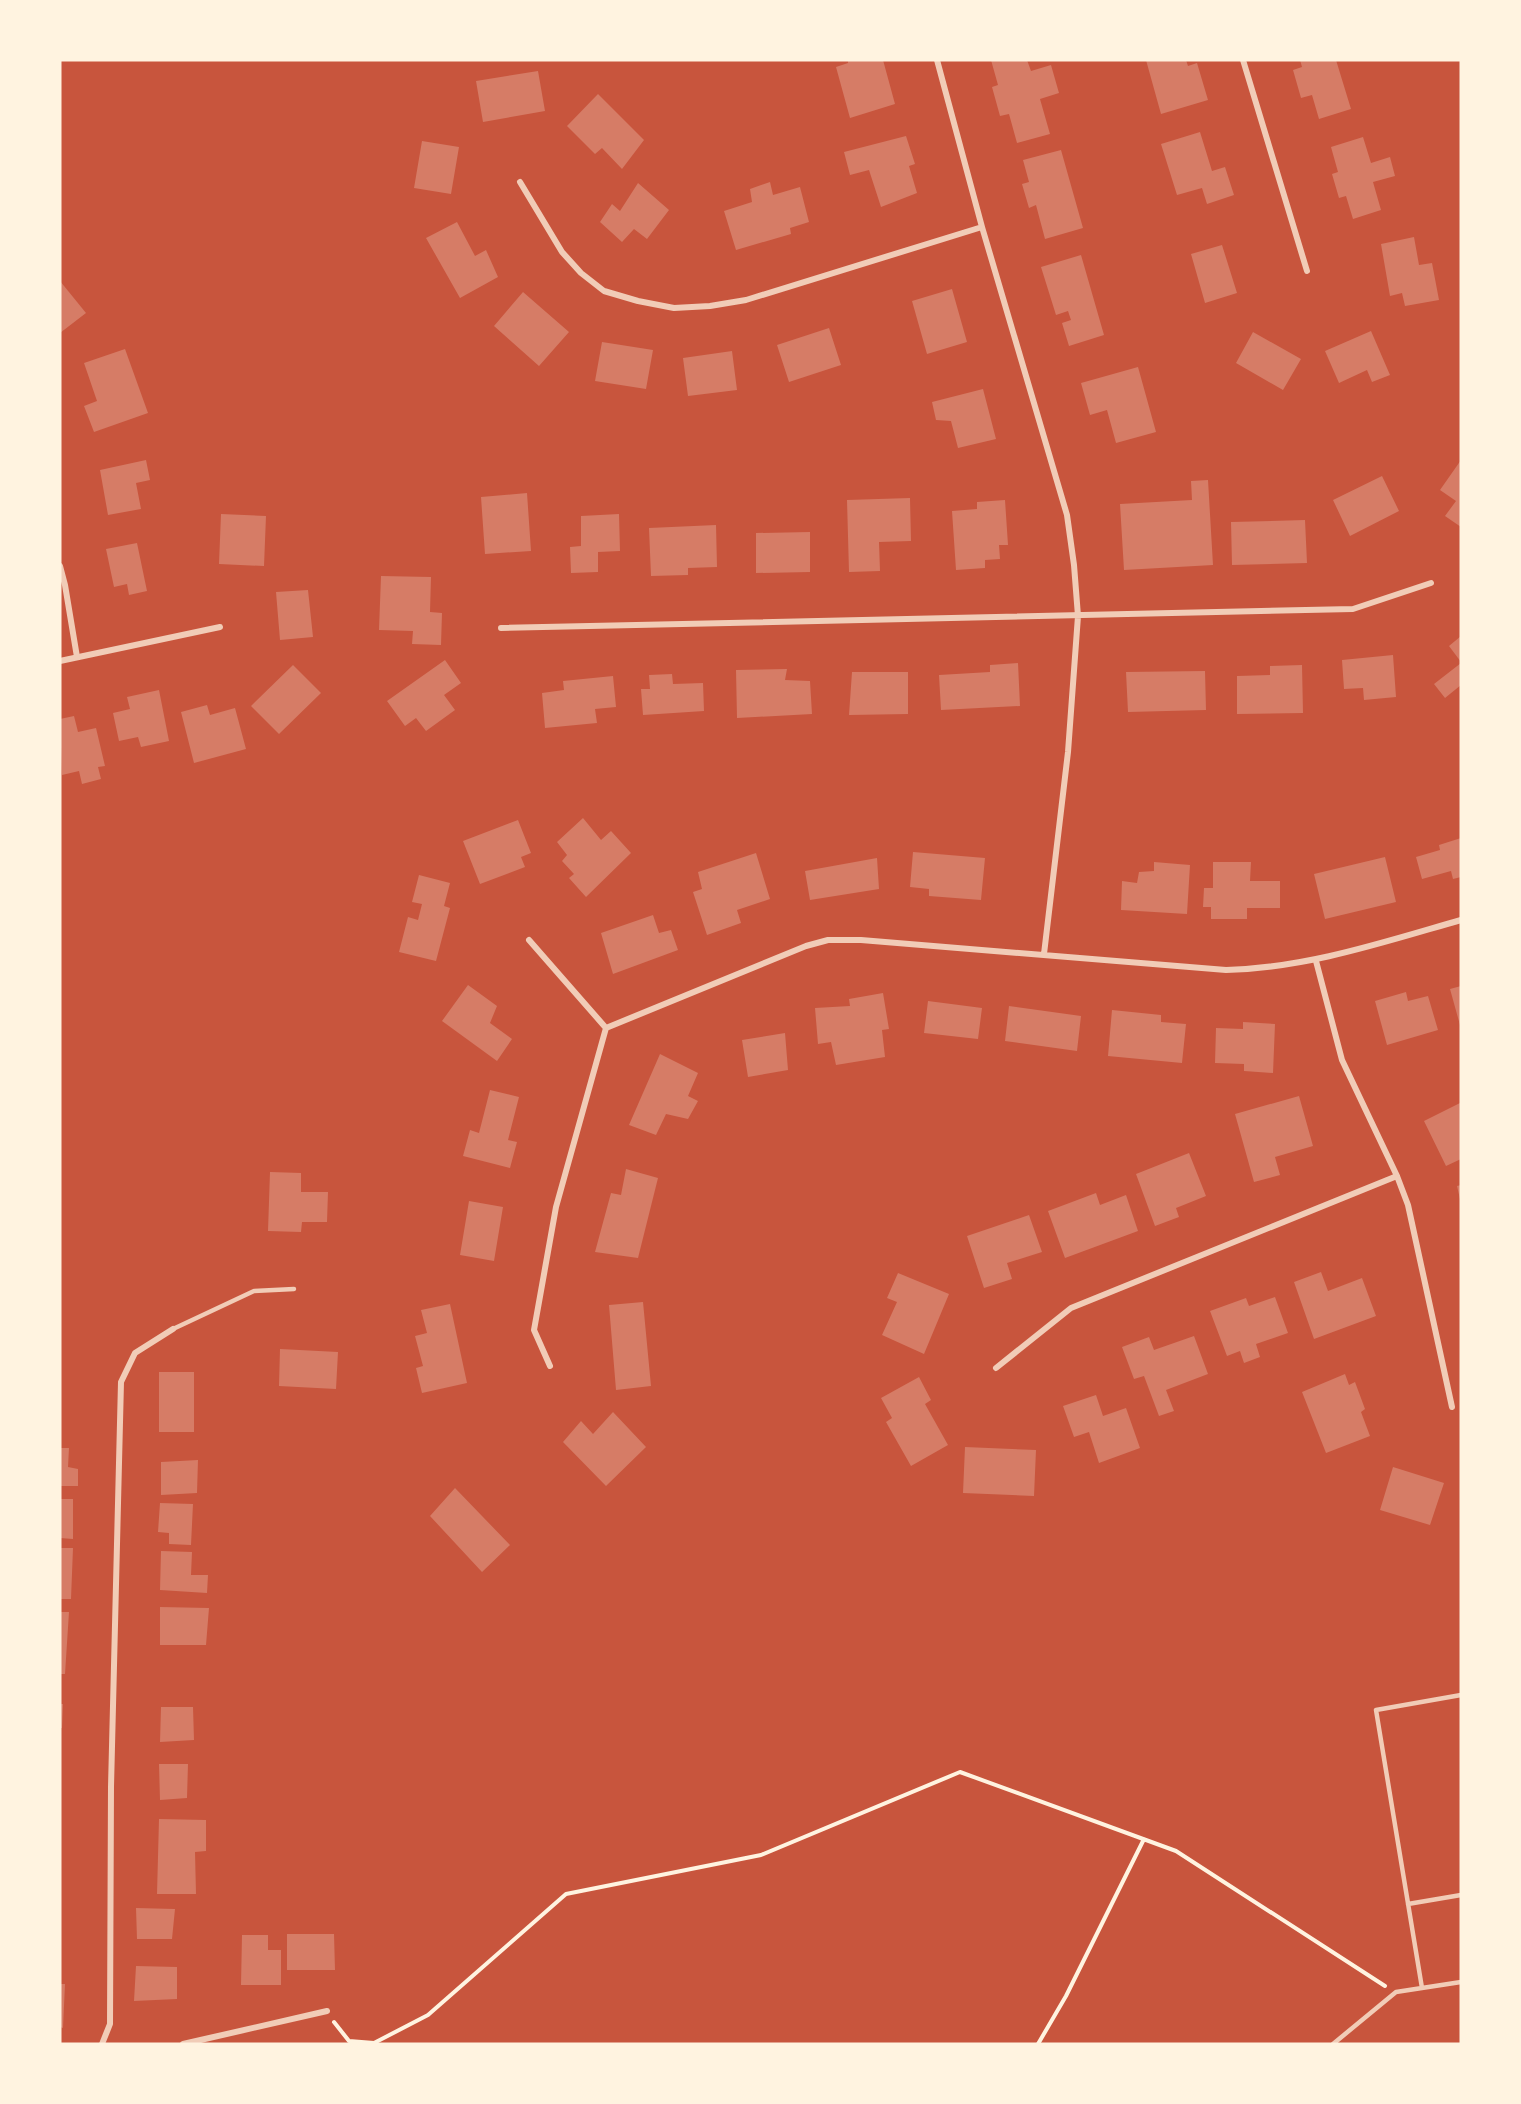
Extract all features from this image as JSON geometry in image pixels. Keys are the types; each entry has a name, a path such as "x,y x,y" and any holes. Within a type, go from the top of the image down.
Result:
{"street":[{"path":"937,60 982,227 1066,515 1074,565 1077,616 1068,752 1044,954"},
{"path":"1243,60 1307,271"},
{"path":"520,182 562,252 581,273 604,291 674,308 710,306 746,300 982,227"},
{"path":"60,566 77,657"},
{"path":"501,628 1353,609 1431,583"},
{"path":"60,661 220,627"},
{"path":"606,1028 806,946 828,940 861,940 1226,970 1252,970 1316,961 1461,920"},
{"path":"529,940 606,1028"},
{"path":"1316,961 1342,1060 1397,1176 1408,1205 1452,1407"},
{"path":"550,1366 534,1330 556,1207 606,1028"},
{"path":"996,1368 1071,1308 1397,1176"},
{"path":"102,2044 110,2024 111,1787 121,1382 135,1353 173,1329"},
{"path":"183,2044 327,2011"}],"lane":[{"path":"173,1329 254,1291 294,1289"},
{"path":"1422,1988 1376,1710 1461,1695"},
{"path":"1408,1904 1461,1895"},
{"path":"1333,2044 1396,1992 1461,1982"}],"path":[{"path":"327,2011 349,2041 374,2043 428,2014 566,1894 761,1855 960,1772 1176,1851 1396,1992"},
{"path":"1038,2044 1065,1996 1144,1839"}],"building":[{"path":"848,60 883,60 895,104 850,118 836,67 848,63"},
{"path":"991,60 1027,60 1031,71 1051,65 1059,93 1040,99 1050,134 1017,143 1009,114 1000,116 992,87 998,85"},
{"path":"1146,60 1186,60 1188,66 1197,63 1208,100 1161,114"},
{"path":"1300,60 1336,60 1351,109 1319,119 1312,95 1301,98 1293,70 1302,67"},
{"path":"538,71 545,111 483,122 476,81"},
{"path":"598,94 644,140 622,169 602,148 595,154 567,126"},
{"path":"1200,132 1212,171 1225,167 1234,195 1207,204 1202,188 1177,195 1161,144"},
{"path":"906,136 915,164 909,166 917,193 881,207 869,170 850,175 844,152"},
{"path":"1363,137 1371,163 1390,157 1395,176 1373,182 1381,210 1353,219 1346,196 1339,198 1332,174 1338,172 1331,147"},
{"path":"422,141 459,147 451,194 414,188"},
{"path":"1061,150 1083,228 1045,239 1036,205 1029,208 1022,184 1029,182 1023,160"},
{"path":"770,182 773,195 800,187 809,222 790,228 791,234 736,250 724,211 752,202 750,189"},
{"path":"638,183 669,210 647,239 634,229 622,242 600,222 612,204 620,211"},
{"path":"457,222 475,256 486,250 498,277 460,298 426,238"},
{"path":"1414,237 1419,265 1432,263 1439,300 1405,306 1402,293 1390,296 1381,244"},
{"path":"1222,245 1237,293 1205,303 1191,254"},
{"path":"1081,255 1104,335 1069,346 1062,323 1071,320 1068,311 1056,315 1041,267"},
{"path":"60,281 86,313 60,333"},
{"path":"952,289 967,342 927,354 912,301"},
{"path":"523,292 569,332 539,366 494,326"},
{"path":"829,328 841,365 789,382 777,345"},
{"path":"1371,331 1390,375 1372,382 1367,370 1339,383 1325,351"},
{"path":"1253,332 1301,359 1283,390 1236,363"},
{"path":"602,342 653,350 646,389 595,381"},
{"path":"125,349 148,413 94,432 84,406 97,401 84,363"},
{"path":"732,351 737,390 688,396 683,358"},
{"path":"1138,367 1156,432 1116,443 1107,410 1090,415 1081,383"},
{"path":"983,389 996,439 958,448 951,421 936,420 932,402"},
{"path":"146,460 150,480 136,483 141,509 108,515 100,470"},
{"path":"1461,460 1461,527 1445,516 1456,501 1440,490"},
{"path":"1382,476 1399,511 1350,536 1333,500"},
{"path":"1208,480 1213,565 1124,570 1120,504 1192,500 1191,481"},
{"path":"527,493 531,551 485,554 481,497"},
{"path":"910,498 911,541 879,542 880,571 849,572 847,500"},
{"path":"1005,500 1008,545 999,545 1000,559 985,560 985,568 956,570 952,511 977,509 977,502"},
{"path":"221,514 266,516 264,566 219,564"},
{"path":"619,514 620,551 598,552 598,572 571,573 570,547 581,546 581,516"},
{"path":"1305,520 1307,563 1232,565 1231,522"},
{"path":"716,525 717,567 688,568 688,575 651,576 649,528"},
{"path":"810,532 810,572 756,573 756,533"},
{"path":"137,543 147,591 129,595 127,584 114,587 106,549"},
{"path":"381,576 431,577 430,612 442,613 441,645 412,644 413,631 379,630"},
{"path":"308,590 313,637 280,640 276,592"},
{"path":"1461,636 1461,662 1449,646"},
{"path":"1393,655 1396,697 1364,700 1363,688 1344,689 1342,660"},
{"path":"445,660 461,683 444,695 455,710 426,731 416,718 405,726 387,701"},
{"path":"1018,663 1020,706 941,710 939,675 990,672 990,665"},
{"path":"1461,663 1461,685 1445,698 1434,684"},
{"path":"293,665 321,693 279,734 251,706"},
{"path":"1302,665 1303,713 1237,714 1237,676 1270,675 1270,666"},
{"path":"787,669 785,680 810,681 812,714 737,718 736,670"},
{"path":"1205,671 1206,710 1128,712 1126,672"},
{"path":"852,672 908,672 908,714 849,715"},
{"path":"672,674 673,684 703,683 704,711 643,715 641,689 650,689 649,675"},
{"path":"613,676 616,707 595,709 597,723 545,728 542,693 564,690 563,681"},
{"path":"159,690 169,741 141,747 138,737 119,741 113,713 130,709 127,697"},
{"path":"207,705 210,715 235,708 246,749 194,763 181,712"},
{"path":"74,716 78,732 96,728 105,766 98,767 101,779 82,784 79,771 62,775 60,719"},
{"path":"583,818 601,840 611,831 631,853 586,897 569,878 574,874 562,861 567,855 557,842"},
{"path":"518,820 531,853 521,857 525,867 480,884 463,841"},
{"path":"1461,838 1461,877 1453,879 1451,871 1422,879 1416,857 1440,850 1439,845"},
{"path":"913,852 985,858 981,900 929,896 929,889 910,887"},
{"path":"756,853 770,899 737,910 741,923 707,935 693,892 702,889 698,872"},
{"path":"1385,857 1396,902 1325,919 1314,874"},
{"path":"877,858 879,889 810,900 805,871"},
{"path":"1154,862 1190,865 1187,914 1121,910 1122,881 1137,883 1139,872 1154,871"},
{"path":"1213,862 1251,862 1250,881 1280,881 1280,908 1247,908 1247,919 1211,919 1211,907 1203,907 1204,888 1213,888"},
{"path":"419,875 450,883 444,906 450,908 436,961 399,952 408,917 418,920 422,904 412,902"},
{"path":"653,915 659,933 671,930 678,950 613,974 601,933"},
{"path":"468,985 497,1006 490,1023 512,1039 497,1061 442,1021"},
{"path":"1461,986 1461,1025 1460,1025 1450,989"},
{"path":"1406,992 1408,1001 1428,996 1438,1030 1387,1045 1375,1001"},
{"path":"883,993 889,1029 882,1030 885,1057 836,1065 831,1042 818,1044 815,1008 850,1006 849,999"},
{"path":"928,1001 982,1008 978,1039 924,1033"},
{"path":"1009,1006 1081,1016 1077,1051 1005,1041"},
{"path":"1112,1010 1161,1015 1161,1022 1186,1024 1182,1063 1108,1056"},
{"path":"1243,1022 1275,1024 1273,1073 1244,1071 1244,1064 1215,1063 1216,1028 1243,1029"},
{"path":"785,1033 788,1070 748,1077 742,1040"},
{"path":"660,1054 698,1073 688,1096 698,1101 688,1119 666,1114 656,1135 629,1125"},
{"path":"490,1090 519,1097 508,1140 517,1142 510,1168 463,1156 470,1130 479,1133"},
{"path":"1299,1096 1313,1146 1275,1157 1280,1175 1254,1182 1235,1114"},
{"path":"1460,1103 1461,1159 1446,1166 1424,1121"},
{"path":"1189,1153 1206,1196 1176,1208 1179,1217 1155,1226 1136,1174"},
{"path":"626,1169 658,1178 638,1258 595,1252 611,1193 621,1195"},
{"path":"270,1172 301,1173 301,1192 328,1192 327,1222 302,1222 301,1232 268,1231"},
{"path":"1461,1185 1461,1199 1460,1199 1457,1186"},
{"path":"1096,1193 1100,1205 1126,1195 1138,1231 1065,1258 1048,1211"},
{"path":"469,1201 503,1207 494,1261 460,1255"},
{"path":"1029,1215 1042,1252 1007,1263 1012,1279 984,1288 967,1236"},
{"path":"1321,1272 1328,1291 1362,1278 1376,1316 1314,1339 1294,1282"},
{"path":"898,1273 949,1294 924,1354 882,1335 897,1302 887,1298"},
{"path":"1275,1297 1288,1333 1256,1344 1260,1357 1244,1363 1240,1351 1227,1356 1210,1311 1246,1298 1249,1306"},
{"path":"643,1302 651,1386 616,1390 609,1305"},
{"path":"450,1304 467,1383 422,1393 416,1368 423,1366 415,1336 427,1333 421,1310"},
{"path":"1194,1336 1208,1374 1166,1390 1174,1411 1159,1416 1144,1376 1134,1379 1122,1347 1149,1337 1154,1350"},
{"path":"280,1349 338,1352 336,1389 279,1386"},
{"path":"159,1372 194,1372 194,1432 159,1432"},
{"path":"1345,1374 1349,1385 1355,1382 1365,1409 1361,1412 1370,1436 1326,1453 1302,1392"},
{"path":"919,1377 931,1400 925,1404 948,1445 911,1466 886,1422 892,1418 881,1398"},
{"path":"1096,1395 1103,1416 1126,1408 1140,1448 1099,1463 1089,1432 1074,1437 1063,1406"},
{"path":"613,1412 646,1447 606,1486 563,1442 581,1421 593,1434"},
{"path":"965,1447 1036,1450 1034,1496 963,1493"},
{"path":"60,1448 69,1448 68,1467 78,1469 78,1486 60,1486"},
{"path":"198,1460 197,1493 161,1495 161,1462"},
{"path":"1393,1467 1444,1483 1430,1525 1380,1510"},
{"path":"455,1488 510,1545 482,1572 430,1516"},
{"path":"60,1499 73,1499 73,1539 60,1538"},
{"path":"160,1503 193,1504 191,1545 169,1544 169,1533 158,1532"},
{"path":"60,1548 73,1548 71,1599 60,1599"},
{"path":"161,1551 192,1552 191,1575 208,1575 207,1593 160,1590"},
{"path":"160,1607 209,1608 206,1645 160,1645"},
{"path":"60,1612 69,1612 65,1674 60,1674"},
{"path":"60,1704 63,1704 62,1728 60,1728"},
{"path":"161,1707 193,1707 194,1740 160,1742"},
{"path":"159,1764 188,1764 187,1798 160,1800"},
{"path":"159,1819 206,1820 206,1851 195,1852 196,1894 157,1894"},
{"path":"136,1908 175,1909 172,1939 137,1939"},
{"path":"287,1934 334,1934 335,1970 287,1970"},
{"path":"242,1935 268,1935 268,1950 281,1950 281,1985 241,1985"},
{"path":"136,1966 177,1967 177,1999 134,2001"},
{"path":"60,1984 65,1984 63,2028 60,2027"}]}
